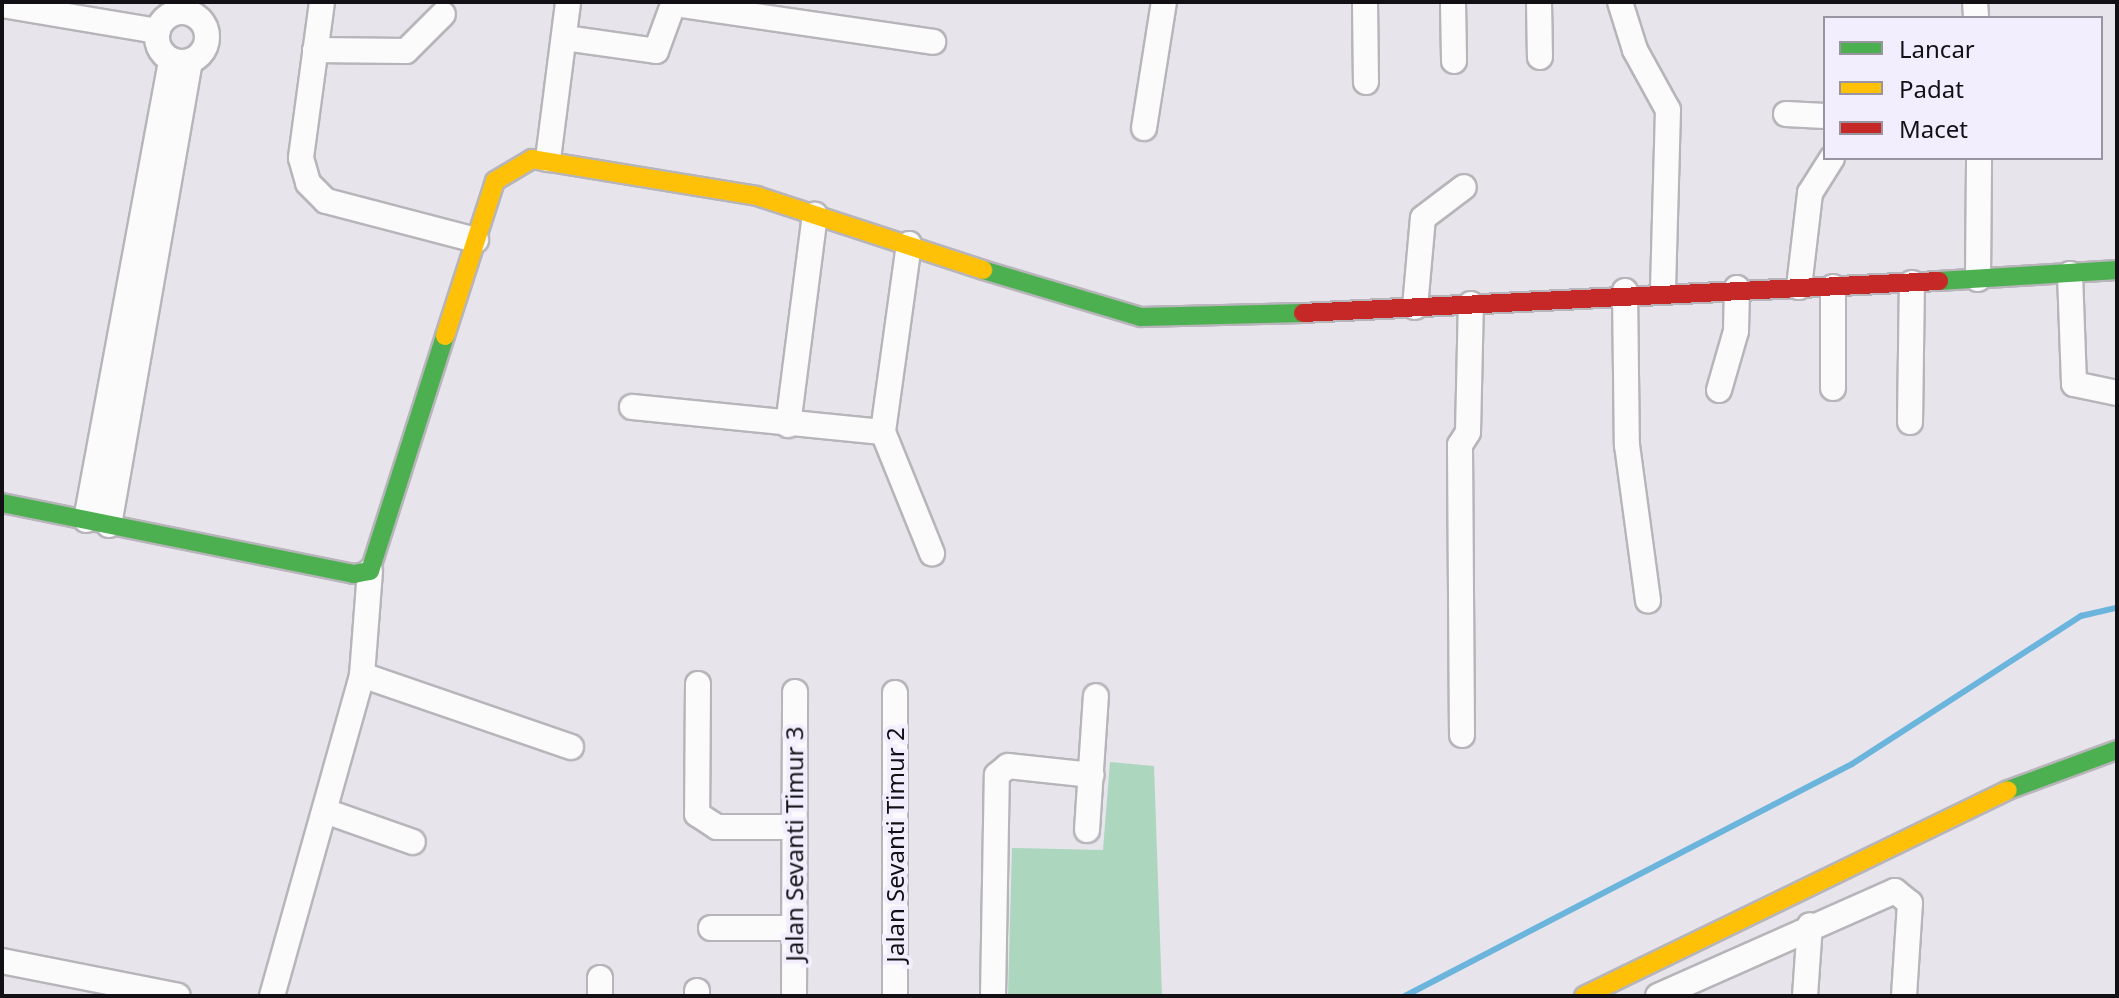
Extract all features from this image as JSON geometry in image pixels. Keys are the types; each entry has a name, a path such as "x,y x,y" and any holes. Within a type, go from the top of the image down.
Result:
{"street":[{"path":"322,2 301,158 315,194 476,240"},
{"path":"548,159 568,2"},
{"path":"1144,128 1164,2"},
{"path":"1365,2 1366,82"},
{"path":"1453,2 1454,61"},
{"path":"1539,2 1540,57"},
{"path":"1620,2 1635,50 1668,110 1663,290"},
{"path":"565,38 656,51 674,3 933,42"},
{"path":"2,5 68,9 158,31 181,60"},
{"path":"98,523 181,60 207,41 186,8 158,31"},
{"path":"315,50 406,51 443,14"},
{"path":"1823,102 1790,108 1823,116"},
{"path":"272,996 362,675 370,571 476,240 500,175 520,162 548,159 688,181 815,215 1141,317 1216,321 1625,291 1833,287 2117,270"},
{"path":"1799,287 1810,193 1831,160"},
{"path":"1978,279 1979,160"},
{"path":"1415,307 1423,218 1464,187"},
{"path":"788,425 815,215"},
{"path":"909,244 883,432 932,553"},
{"path":"2070,274 2074,384 2117,393"},
{"path":"1910,422 1912,283"},
{"path":"1833,287 1833,388"},
{"path":"1719,390 1736,331 1737,288"},
{"path":"1625,291 1627,445 1648,601"},
{"path":"1462,735 1460,445 1468,432 1471,304"},
{"path":"632,407 788,425 883,432"},
{"path":"2,503 354,574 370,571"},
{"path":"362,675 571,747"},
{"path":"698,684 695,800 701,821 793,827"},
{"name":"Jalan Sevanti Timur 3","path":"794,996 795,692"},
{"name":"Jalan Sevanti Timur 2","path":"895,693 895,996"},
{"path":"1087,830 1096,696"},
{"path":"1584,996 1974,803 2117,750"},
{"path":"993,996 997,775 1008,766 1092,775"},
{"path":"325,811 413,842"},
{"path":"1658,996 1710,969 1810,925 1902,893 1910,903 1904,996"},
{"path":"1805,996 1810,925"},
{"path":"711,928 794,928"},
{"path":"2,961 178,996"},
{"path":"1708,996 1710,969"}],"green space":[{"path":"1110,762 1154,766 1162,996 1008,996 1012,848 1103,850"}],"waterway":[{"path":"1405,996 1852,764 2081,616 2117,608"}],"traffic: fast":[{"path":"983,270 1141,317 1303,313"},
{"path":"1939,281 2117,270"},
{"path":"2,503 354,574 370,571 445,336"},
{"path":"2008,790 2117,750"}],"traffic: slow":[{"path":"445,336 495,181 532,159 757,196 983,270"},
{"path":"1584,996 2008,790"}],"traffic: jam":[{"path":"1303,313 1939,281"}]}
